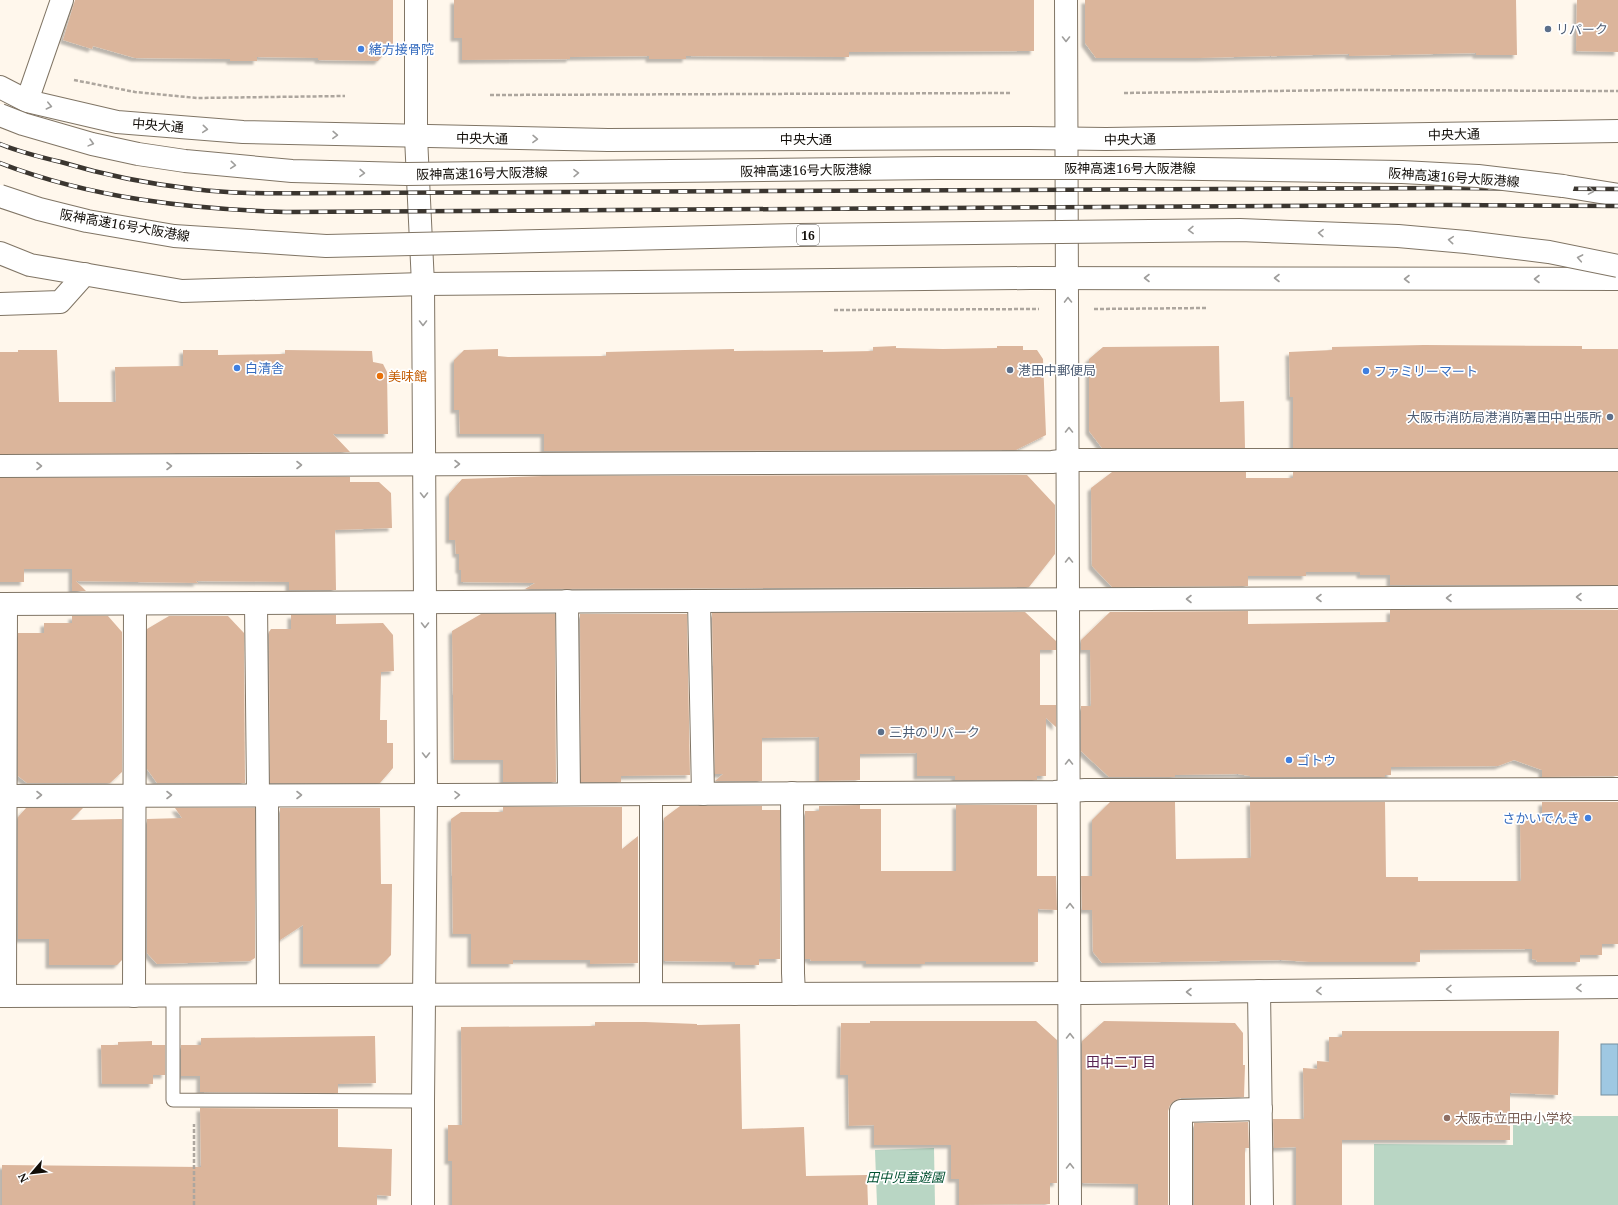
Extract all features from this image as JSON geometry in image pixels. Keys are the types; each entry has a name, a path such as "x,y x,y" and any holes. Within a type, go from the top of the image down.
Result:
{"main road":[{"path":"27,101 62,0"},
{"path":"416,0 416,137 423,284 425,602 426,795 423,1205"},
{"path":"1066,0 1069,460 1070,1205"},
{"name":"中央大通","path":"0,87 27,101 117,122 243,132 416,137 608,140 1106,139 1618,131"},
{"name":"阪神高速16号大阪港線","path":"0,115 24,124 92,144 138,154 185,161 292,170 406,174 938,168 1133,168 1402,172 1501,179 1563,186 1618,195"},
{"name":"阪神高速16号大阪港線","path":"0,196 88,221 174,236 326,246 799,235 1240,230 1398,236 1466,242 1549,252 1618,266"},
{"path":"0,253 30,264 182,291 423,284 1068,278 1618,279"},
{"path":"0,304 60,302 85,274"},
{"path":"0,466 1052,462 1069,460 1618,460"},
{"path":"1618,597 567,601 135,605 3,604 3,996 651,993 794,994 1618,987"},
{"path":"567,601 569,794"},
{"path":"699,601 703,794"},
{"path":"256,604 268,995"},
{"path":"134,996 135,605"},
{"path":"3,796 703,794 1070,790 1618,789"},
{"path":"792,793 794,994"},
{"path":"651,794 651,993"},
{"path":"1259,991 1262,1205"},
{"path":"1181,1205 1181,1111 1261,1109"}],"lane":[{"path":"173,995 173,1100 423,1102"}],"path":[{"path":"74,80 135,92 197,98 345,96"},
{"path":"1124,93 1346,90 1618,91"},
{"path":"490,95 1012,93"},
{"path":"1093,309 1212,308"},
{"path":"830,310 1045,309"},
{"path":"194,1100 194,1205"}],"green space":[{"path":"1513,1116 1618,1116 1618,1205 1374,1205 1374,1144 1513,1145"},
{"name":"田中児童遊園","path":"934,1148 935,1205 877,1205 875,1150"}],"water":[{"path":"1601,1044 1618,1044 1618,1095 1601,1095"}],"building":[{"path":"75,0 393,0 393,44 378,61 257,57 257,61 230,61 230,59 135,58 93,46 92,49 63,40"},
{"path":"454,0 1034,0 1034,51 849,52 849,57 686,56 686,59 649,59 649,56 570,57 570,59 462,60 462,38 454,38"},
{"path":"1085,0 1516,0 1517,55 1476,55 1476,53 1349,56 1349,54 1199,58 1096,58 1085,43"},
{"path":"1577,0 1618,0 1618,52 1576,51"},
{"path":"1424,345 1582,346 1582,349 1618,349 1618,448 1293,448 1293,397 1290,397 1289,352 1332,350 1332,347"},
{"path":"896,346 896,348 943,349 1023,346 1023,350 1037,350 1043,359 1046,435 1016,450 544,451 544,434 460,434 459,410 454,410 454,360 464,350 498,349 498,356 508,357 606,356 606,352 734,349 734,351 873,351 873,347"},
{"path":"1219,346 1220,402 1244,401 1245,448 1102,448 1089,431 1089,359 1103,347"},
{"path":"18,350 57,350 59,402 116,402 115,367 183,366 183,350 218,350 218,355 285,354 285,350 372,351 373,362 383,364 387,372 388,434 333,434 350,452 0,454 0,352 18,352"},
{"path":"1112,472 1246,472 1246,478 1293,478 1293,472 1618,472 1618,585 1390,585 1390,575 1360,575 1360,572 1306,572 1306,576 1248,576 1248,586 1112,587 1092,566 1091,488"},
{"path":"1027,475 1055,505 1055,554 1029,587 525,589 535,583 461,582 459,554 456,554 455,540 449,540 449,494 462,479 543,476"},
{"path":"350,477 350,482 379,482 391,493 392,528 335,530 336,590 289,590 289,582 196,581 198,583 76,581 86,591 72,591 72,569 24,569 24,582 0,582 0,478"},
{"path":"1390,610 1618,610 1618,776 1542,777 1542,770 1514,760 1498,766 1391,767 1391,775 1385,775 1385,777 1250,777 1238,774 1175,775 1175,777 1109,777 1081,751 1081,706 1091,706 1090,650 1081,650 1081,640 1110,612 1248,611 1248,624 1390,622"},
{"path":"1025,612 1056,641 1056,650 1040,650 1040,705 1056,705 1056,727 1046,718 1046,776 1037,776 1037,780 955,780 955,776 917,776 917,753 860,754 860,780 819,781 819,737 762,738 762,781 715,781 723,774 715,774 712,613"},
{"path":"481,614 555,614 556,782 503,782 503,760 454,760 452,631"},
{"path":"580,614 687,614 690,775 621,776 621,782 581,782"},
{"path":"291,615 336,615 336,624 383,623 393,635 394,671 381,672 380,720 387,720 387,743 393,743 393,768 380,783 270,783 269,632 271,629 291,629"},
{"path":"72,616 108,616 122,632 122,772 110,783 27,783 18,776 18,633 44,633 44,623 72,623"},
{"path":"169,616 228,616 244,633 245,783 157,783 147,769 147,629"},
{"path":"1110,802 1175,802 1176,859 1251,858 1250,802 1385,802 1386,877 1418,877 1418,881 1521,881 1520,819 1542,818 1542,802 1618,802 1618,944 1602,944 1602,955 1580,955 1580,962 1537,962 1536,960 1532,959 1532,949 1420,950 1420,962 1310,962 1281,960 1102,963 1093,952 1092,910 1082,910 1081,876 1092,876 1092,820"},
{"path":"860,805 860,809 881,809 881,871 956,871 956,805 1037,805 1037,876 1056,876 1057,910 1038,909 1038,962 925,962 925,964 866,964 866,961 811,961 810,959 805,959 805,811 819,811 819,806"},
{"path":"680,806 762,806 762,810 780,810 780,959 759,959 759,965 735,965 735,962 664,961 664,818"},
{"path":"503,807 622,807 622,849 638,836 638,963 590,964 590,960 513,960 513,964 471,964 471,934 453,934 451,819 461,812 503,812"},
{"path":"26,808 83,808 71,820 122,819 122,960 117,965 49,965 49,939 18,939 18,817"},
{"path":"175,808 255,808 255,958 250,961 157,964 147,953 147,819 182,818"},
{"path":"280,808 380,808 381,884 392,884 391,955 382,964 303,964 303,925 280,940"},
{"path":"870,1021 1036,1021 1057,1040 1057,1183 1050,1183 1050,1204 959,1205 959,1179 951,1179 951,1145 874,1145 874,1125 849,1126 848,1075 840,1075 841,1023 870,1023"},
{"path":"1104,1021 1235,1023 1243,1033 1243,1065 1245,1065 1244,1097 1181,1098 1174,1101 1170,1105 1168,1111 1168,1205 1138,1205 1138,1184 1082,1183 1082,1041"},
{"path":"595,1022 645,1022 697,1025 740,1024 742,1129 804,1127 806,1176 867,1175 868,1205 452,1205 452,1161 448,1161 448,1125 462,1125 461,1027 595,1026"},
{"path":"1342,1031 1559,1031 1558,1095 1510,1093 1510,1140 1342,1140 1342,1205 1296,1205 1296,1147 1274,1148 1273,1119 1304,1119 1303,1068 1317,1069 1317,1061 1329,1062 1329,1037 1342,1037"},
{"path":"375,1036 376,1083 338,1084 338,1093 200,1092 200,1076 181,1076 181,1045 201,1045 201,1038"},
{"path":"152,1041 152,1045 165,1045 165,1075 153,1075 153,1084 102,1084 101,1045 118,1045 118,1042"},
{"path":"200,1108 338,1109 338,1147 392,1149 391,1196 377,1195 377,1205 2,1205 2,1165 201,1167"},
{"path":"1248,1122 1249,1148 1245,1148 1245,1205 1194,1205 1194,1123"}],"railway":[{"path":"0,144 94,171 127,178 194,189 246,193 1447,188 1618,189"},
{"path":"0,163 69,185 141,200 213,208 286,212 1447,205 1618,206"}],"place":[{"name":"リパーク","path":"1548,29"},
{"name":"緒方接骨院","path":"361,49"},
{"name":"白清舎","path":"237,368"},
{"name":"港田中郵便局","path":"1010,370"},
{"name":"ファミリーマート","path":"1366,371"},
{"name":"美味館","path":"380,376"},
{"name":"大阪市消防局港消防署田中出張所","path":"1610,417"},
{"name":"三井のリパーク","path":"881,732"},
{"name":"ゴトウ","path":"1289,760"},
{"name":"さかいでんき","path":"1588,818"},
{"name":"大阪市立田中小学校","path":"1447,1118"}],"district":[{"name":"田中二丁目","path":"1121,1061"}]}
